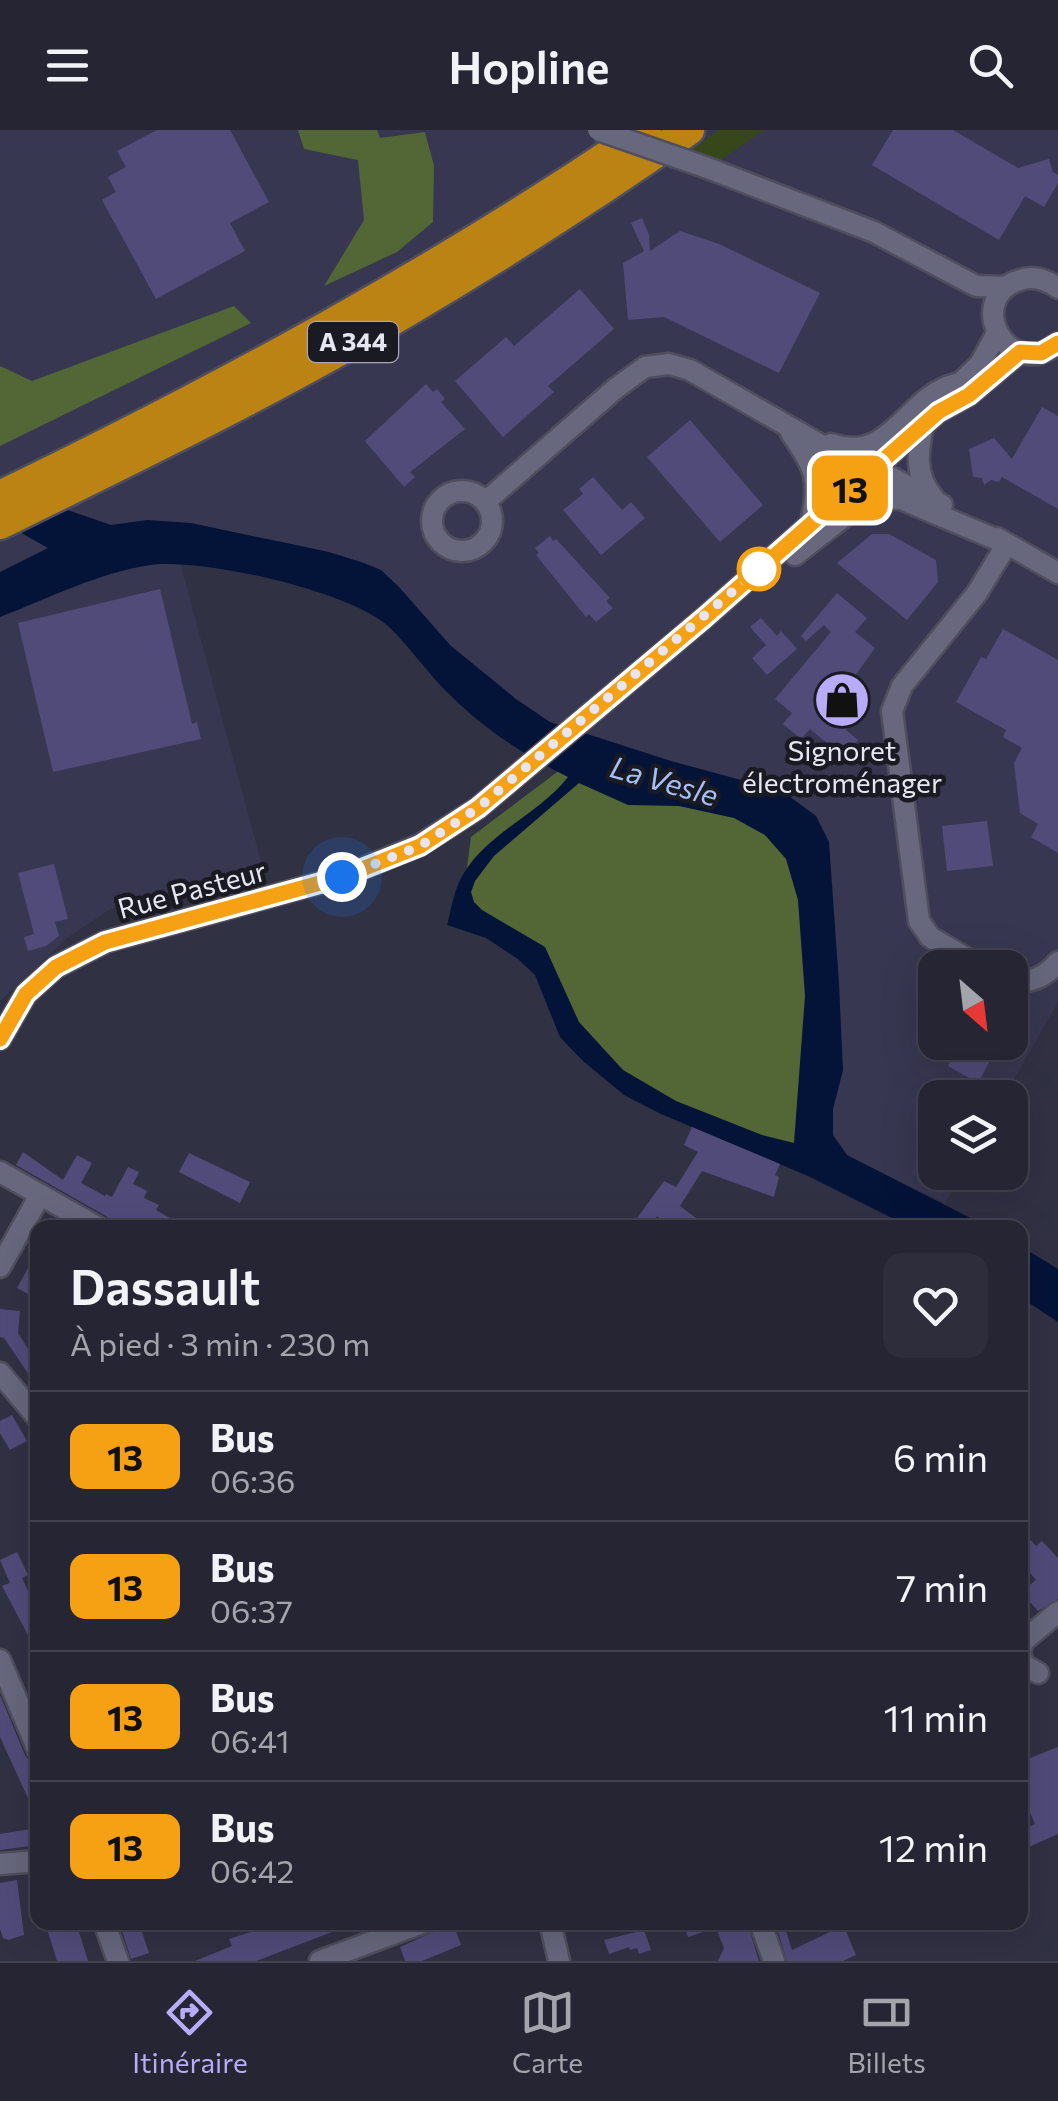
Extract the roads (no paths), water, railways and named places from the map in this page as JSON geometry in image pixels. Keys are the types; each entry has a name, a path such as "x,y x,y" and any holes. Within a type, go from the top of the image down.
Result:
{"highway":[{"name":"A 344","path":"0,496 236,379 388,294 646,130"},
{"name":"A 344","path":"0,524 258,395 404,313 536,233 689,130"}],"street":[{"path":"598,130 874,232 976,286 994,307 997,333 980,364 956,384 931,418 918,464 926,489 938,502"},
{"path":"976,286 1006,287 1032,278 1058,288"},
{"path":"994,307 1006,287"},
{"path":"997,333 1020,352 1041,353 1056,347"},
{"path":"931,418 969,395 1020,352"},
{"path":"485,502 614,389 645,367 669,364 690,370 868,472 901,499 1007,544"},
{"path":"787,427 844,448 871,446 940,388 956,384"},
{"name":"Rue Pasteur","path":"0,1040 26,994 56,967 105,942 342,877 420,846 478,808 931,418"},
{"path":"787,427 812,462 815,473 817,498 812,522"},
{"path":"868,472 886,473 1058,573"},
{"path":"764,564 794,556 854,505 868,498 901,499"},
{"path":"952,950 930,937 919,921 892,711 902,686 977,593 1007,544"},
{"path":"1028,983 1049,973 1058,962"},
{"path":"0,1172 86,1220"},
{"path":"0,1266 40,1194"},
{"path":"0,1372 30,1408"},
{"path":"1028,1637 1058,1612"},
{"path":"0,1660 30,1731"},
{"path":"0,1864 30,1862"},
{"path":"107,1930 118,1961"},
{"path":"320,1961 403,1930"},
{"path":"552,1930 559,1961"},
{"path":"763,1930 774,1961"}],"water":[{"name":"La Vesle","path":"30,497 111,525 147,520 191,523 364,563 381,570 399,587 451,646 550,722 782,791 816,816 829,842 843,1070 833,1109 833,1135 847,1155 974,1220 896,1220 808,1176 624,1095 560,1037 535,975 486,938 447,925 458,885 474,859 568,777 520,750 477,719 442,687 389,627 343,601 310,590 239,572 174,564 112,574 0,617 0,572 48,548 0,521","holes":["579,783 628,805 679,806 734,818 765,835 786,859 798,900 805,996 794,1143 762,1135 676,1101 623,1070 579,1022 545,947 474,902 471,892 475,881 494,856"]},
{"path":"1028,1251 1058,1269 1058,1322 1028,1302"}],"place":[{"name":"Signoret électroménager","path":"842,700"}]}
